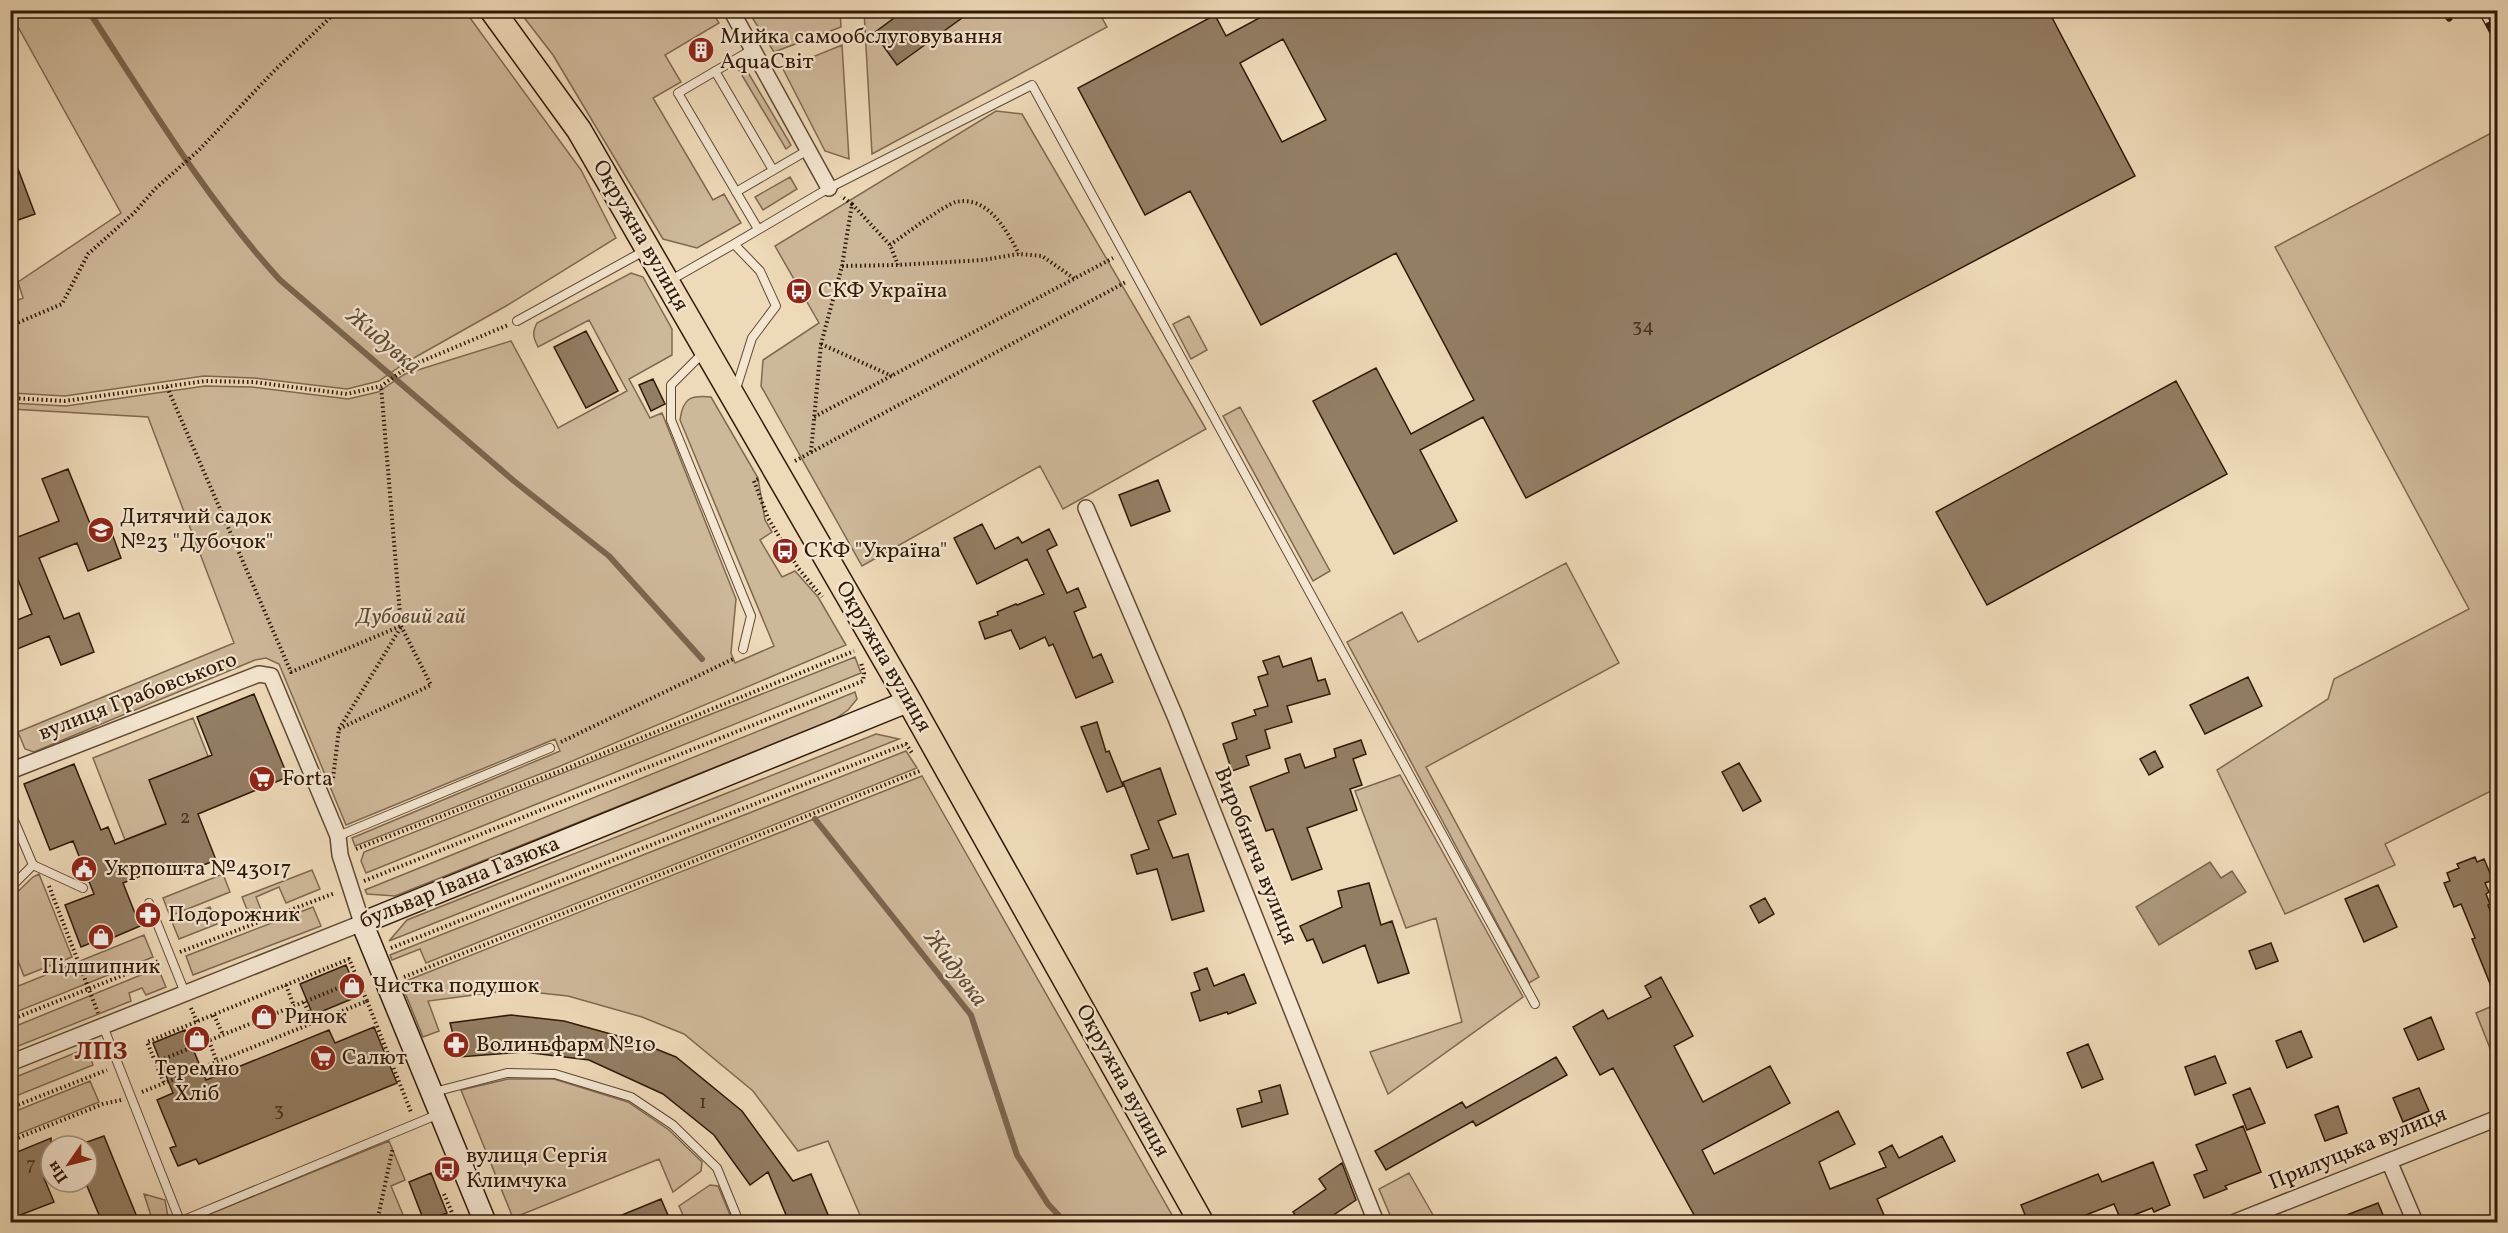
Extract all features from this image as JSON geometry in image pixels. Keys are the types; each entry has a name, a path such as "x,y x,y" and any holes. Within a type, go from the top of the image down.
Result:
{"main road":[{"name":"Окружна вулиця","path":"492,10 579,130 909,701 1201,1222"}],"street":[{"path":"731,10 829,189"},
{"name":"Виробнича вулиця","path":"1086,508 1175,716 1376,1222"},
{"name":"вулиця Грабовського","path":"10,771 259,674 271,676 338,836 340,855 362,923"},
{"name":"бульвар Івана Газюка","path":"10,1063 909,701"},
{"path":"362,923 485,1222"},
{"name":"Прилуцька вулиця","path":"2235,1222 2498,1118"},
{"path":"2389,1161 2415,1222"}],"lane":[{"path":"753,49 678,93 758,229"},
{"path":"714,72 773,170"},
{"path":"667,283 829,189 1032,85 1535,1004"},
{"path":"736,192 808,150"},
{"path":"733,396 752,338 776,306 760,271 734,244"},
{"path":"517,321 648,248"},
{"path":"706,350 671,385 671,420 750,616 743,649"},
{"path":"338,836 550,748"},
{"path":"10,811 33,865 83,888"},
{"path":"10,888 33,865"},
{"path":"149,903 185,993"},
{"path":"103,1026 179,1222 439,1114"},
{"path":"431,1093 507,1073 555,1074 631,1097 673,1125 717,1168 739,1222"}],"path":[{"path":"10,326 62,304 88,254 199,150 275,70 338,10"},
{"path":"829,189 852,204 890,245 898,265"},
{"path":"890,245 955,203 972,202 992,214 1005,226 1019,254"},
{"path":"811,452 822,344 842,266 852,204"},
{"path":"814,417 1124,252"},
{"path":"842,266 983,260 1019,254 1042,256 1075,279"},
{"path":"827,604 798,568 768,518 754,481 1137,276"},
{"path":"10,398 65,401 205,381 253,382 347,394 381,386 408,367 517,321"},
{"path":"822,344 892,376"},
{"path":"339,729 431,685 401,626 381,386"},
{"path":"167,387 291,672 401,626"},
{"path":"328,812 339,729 401,626"},
{"path":"10,1020 350,887 863,681 864,673 861,664 848,642"},
{"path":"550,748 655,696 723,666 737,657 743,649"},
{"path":"340,855 560,771 854,651"},
{"path":"375,954 906,744"},
{"path":"397,980 923,771"},
{"path":"42,868 103,1026"},
{"path":"367,1001 164,1083 147,1042 350,959 358,980 367,1001 416,1124"},
{"path":"156,1062 358,980"},
{"path":"286,985 294,1006"},
{"path":"304,1002 313,1023"},
{"path":"214,1015 223,1035"},
{"path":"208,1041 217,1062"},
{"path":"10,1108 119,1065"},
{"path":"10,1141 103,1104"},
{"path":"377,1222 396,1132"},
{"path":"444,1194 456,1222"}],"green space":[{"path":"11,10 465,11 581,170 616,238 506,306 405,363 379,381 347,389 253,378 204,376 65,396 11,393 11,303 23,298 18,282 121,213 11,14"},
{"path":"519,11 712,11 719,23 665,55 681,82 653,98 713,200 724,194 741,223 697,248 663,239 553,55"},
{"path":"748,11 840,11 841,27 774,52"},
{"path":"864,11 1098,11 1107,27 872,154"},
{"path":"842,45 849,159 825,151 783,69"},
{"path":"743,64 791,145 786,149 737,67"},
{"path":"996,111 1022,114 1206,429 1063,509 1040,466 862,566 761,386 763,360 819,323 775,246"},
{"path":"2497,130 2497,788 2385,844 2395,865 2285,914 2217,770 2328,699 2334,679 2469,609 2275,247"},
{"path":"790,177 797,189 763,210 755,197"},
{"name":"Дубовий гай","path":"631,273 643,277 672,329 672,355 629,379 650,418 662,413 736,599 731,653 735,663 774,646 680,420 686,403 698,397 711,397 758,478 765,520 772,532 760,540 782,577 795,571 818,597 846,645 558,767 355,846 352,838 560,751 555,739 346,825 279,664 266,658 255,660 34,752 25,749 18,732 234,643 148,417 11,409 11,403 66,406 205,386 252,387 348,399 378,392 405,374 511,341 558,428 627,391 589,320 538,347 534,335 537,323"},
{"path":"1189,316 1207,350 1191,359 1173,324"},
{"path":"1240,407 1330,571 1313,581 1223,416"},
{"path":"1566,563 1619,663 1426,767 1539,977 1529,983 1347,642 1402,612 1418,642"},
{"path":"855,657 861,673 366,873 361,861 364,852"},
{"path":"855,692 857,699 848,710 835,719 395,896 367,894 365,890"},
{"path":"193,718 210,761 174,820 125,840 93,758"},
{"path":"876,734 899,739 389,941 407,920"},
{"path":"906,751 917,768 426,963 420,949 392,960 390,955"},
{"path":"1400,775 1523,997 1388,1094 1370,1052 1462,1022 1436,918 1406,928 1355,791"},
{"path":"922,776 1176,1222 863,1222 828,1141 798,1151 753,1091 684,1034 642,1017 568,996 512,990 428,1001 439,1031 423,1037 401,983"},
{"path":"312,870 320,889 286,903 279,887 256,897 262,912 250,917 242,897"},
{"path":"39,874 72,957 24,976 16,956 11,958 11,898"},
{"path":"223,874 230,892 170,916 163,898"},
{"path":"210,907 217,924 179,939 172,922"},
{"path":"313,907 321,926 193,975 186,956"},
{"path":"144,935 153,957 11,1014 11,989"},
{"path":"158,968 166,987 146,995 142,988 129,993 131,1001 11,1049 11,1028"},
{"path":"2497,1004 2497,1066 2476,1013"},
{"path":"87,1048 93,1065 11,1098 11,1079"},
{"path":"508,1079 554,1079 628,1102 669,1130 702,1162 701,1171 673,1192 659,1159 513,1218 461,1090"},
{"path":"90,1081 99,1102 11,1137 11,1113"},
{"path":"389,1141 405,1180 391,1186 406,1222 190,1222"},
{"path":"1409,1173 1437,1222 1393,1222 1379,1189"},
{"path":"710,1185 718,1186 733,1222 686,1222 679,1206"},
{"path":"144,1194 165,1200 169,1222 153,1222"}],"shaded area":[{"path":"2210,862 2221,878 2232,871 2246,892 2159,945 2136,907"}],"building":[{"path":"905,10 973,10 897,65 874,33"},
{"path":"1274,10 2048,10 2135,176 1526,498 1483,417 1420,450 1457,521 1394,554 1313,401 1376,368 1411,434 1474,400 1396,253 1261,325 1190,191 1145,215 1078,88 1215,15 1226,36","holes":["1283,39 1326,120 1282,142 1240,63"]},
{"path":"10,153 12,153 35,214 10,223"},
{"path":"586,331 618,391 586,408 554,347"},
{"path":"653,379 665,404 651,411 639,385"},
{"path":"2176,381 2227,474 1987,605 1936,512"},
{"path":"68,469 91,526 107,520 121,558 88,571 77,543 39,558 64,619 79,613 94,652 61,665 49,636 10,652 10,623 32,614 10,560 10,540 59,521 42,479"},
{"path":"1158,480 1170,511 1131,526 1119,495"},
{"path":"982,524 995,549 1018,537 1022,543 1049,529 1057,545 1047,550 1067,593 1078,588 1086,607 1074,612 1093,658 1101,654 1113,682 1076,698 1053,644 1049,646 1045,637 1020,649 1011,630 985,639 979,622 998,615 997,612 1044,594 1027,559 977,584 954,538"},
{"path":"1279,656 1283,667 1311,658 1318,681 1325,679 1330,694 1287,706 1292,722 1265,730 1270,748 1246,756 1249,765 1232,771 1223,744 1237,739 1232,723 1256,715 1254,710 1268,706 1258,677 1268,674 1263,661"},
{"path":"2248,677 2262,706 2205,734 2190,705"},
{"path":"254,694 288,777 198,814 216,860 178,875 174,863 123,883 140,926 105,941 103,938 81,947 65,905 94,894 73,841 50,850 24,784 74,764 101,830 108,827 115,844 166,824 149,780 212,755 197,717"},
{"path":"1097,722 1106,752 1109,751 1123,786 1107,792 1081,727"},
{"path":"1361,740 1366,754 1353,759 1362,785 1350,789 1357,810 1307,828 1322,869 1292,880 1273,829 1266,831 1250,787 1289,772 1285,759 1300,754 1305,768 1336,757 1334,749"},
{"path":"2155,751 2163,767 2149,775 2140,759"},
{"path":"1739,763 1761,801 1743,811 1722,772"},
{"path":"1160,768 1176,814 1158,821 1173,858 1188,854 1204,911 1172,920 1157,869 1137,874 1131,855 1149,849 1123,782"},
{"path":"2475,857 2477,862 2484,859 2493,880 2485,883 2489,892 2486,894 2490,904 2488,905 2498,930 2497,1001 2472,939 2475,938 2461,904 2454,907 2444,883 2450,881 2447,873 2459,868 2457,864"},
{"path":"1369,883 1381,925 1392,921 1409,973 1378,983 1365,945 1323,963 1313,939 1307,941 1300,926 1342,907 1338,891"},
{"path":"2378,885 2397,927 2364,942 2345,899"},
{"path":"1765,898 1774,914 1759,923 1750,906"},
{"path":"2271,943 2278,961 2256,969 2249,951"},
{"path":"346,965 359,996 313,1015 300,984"},
{"path":"1207,968 1214,986 1244,974 1256,1003 1228,1014 1227,1012 1200,1021 1191,993 1200,990 1194,973"},
{"path":"1661,977 1693,1036 1674,1046 1703,1102 1770,1066 1790,1103 1702,1150 1714,1174 1838,1111 1855,1144 1819,1162 1830,1189 1886,1167 1879,1152 1892,1145 1899,1158 1942,1136 1955,1161 1877,1199 1887,1222 1698,1222 1613,1068 1600,1075 1573,1027 1603,1010 1608,1019 1651,997 1645,986"},
{"path":"511,1015 564,1021 636,1041 676,1057 742,1111 793,1181 811,1174 831,1222 789,1222 768,1172 750,1185 714,1135 663,1094 589,1060 524,1052 459,1057 450,1023"},
{"path":"2431,1017 2444,1049 2418,1060 2404,1029"},
{"path":"374,1027 397,1083 199,1164 196,1159 178,1166 170,1148 176,1146 157,1100 173,1093 153,1043 185,1030 206,1080 329,1030 335,1043"},
{"path":"2301,1031 2312,1057 2287,1068 2276,1041"},
{"path":"2088,1044 2103,1079 2082,1088 2067,1053"},
{"path":"2215,1056 2226,1083 2195,1095 2185,1067"},
{"path":"1556,1057 1567,1075 1476,1126 1473,1121 1386,1170 1375,1151 1462,1102 1466,1108"},
{"path":"1280,1085 1288,1114 1242,1127 1237,1109 1262,1102 1259,1091"},
{"path":"2250,1088 2265,1123 2247,1130 2233,1095"},
{"path":"2419,1088 2429,1111 2403,1122 2393,1098"},
{"path":"2338,1106 2347,1133 2325,1141 2315,1115"},
{"path":"2243,1126 2261,1172 2225,1186 2227,1189 2204,1198 2194,1175 2207,1170 2196,1145"},
{"path":"104,1136 139,1222 102,1222 90,1194 99,1194 99,1138"},
{"path":"39,1143 39,1194 51,1194 54,1202 10,1219 10,1155"},
{"path":"2153,1162 2170,1205 2154,1212 2152,1208 2121,1220 2114,1204 2068,1222 2028,1222 2021,1205 2098,1174 2102,1182"},
{"path":"1342,1163 1356,1200 1323,1222 1300,1222 1293,1212 1326,1189 1319,1179"},
{"path":"431,1173 447,1213 424,1221 409,1182"},
{"path":"661,1199 671,1222 605,1222"},
{"path":"2378,1203 2386,1222 2331,1222 2331,1221"}],"waterway":[{"name":"Жидувка","path":"88,10 156,115 227,217 280,280 514,481 609,556 702,659"},
{"name":"Жидувка","path":"815,819 971,1015 1017,1155 1048,1204 1065,1222"}],"railway":[{"path":"2445,10 2449,18"},
{"path":"2481,10 2498,42"}],"place":[{"name":"Мийка самообслуговування AquaСвіт","path":"701,50"},
{"name":"СКФ Україна","path":"799,291"},
{"name":"Дитячий садок №23 \"Дубочок\"","path":"101,530"},
{"name":"СКФ \"Україна\"","path":"785,551"},
{"name":"Forta","path":"262,779"},
{"name":"Укрпошта №43017","path":"84,869"},
{"name":"Подорожник","path":"148,915"},
{"name":"Підшипник","path":"101,937"},
{"name":"Чистка подушок","path":"352,986"},
{"name":"Ринок","path":"264,1017"},
{"name":"Теремно Хліб","path":"197,1039"},
{"name":"Волиньфарм №10","path":"456,1045"},
{"name":"Салют","path":"323,1058"},
{"name":"вулиця Сергія Климчука","path":"447,1169"}],"district":[{"name":"ЛПЗ","path":"101,1052"}]}
